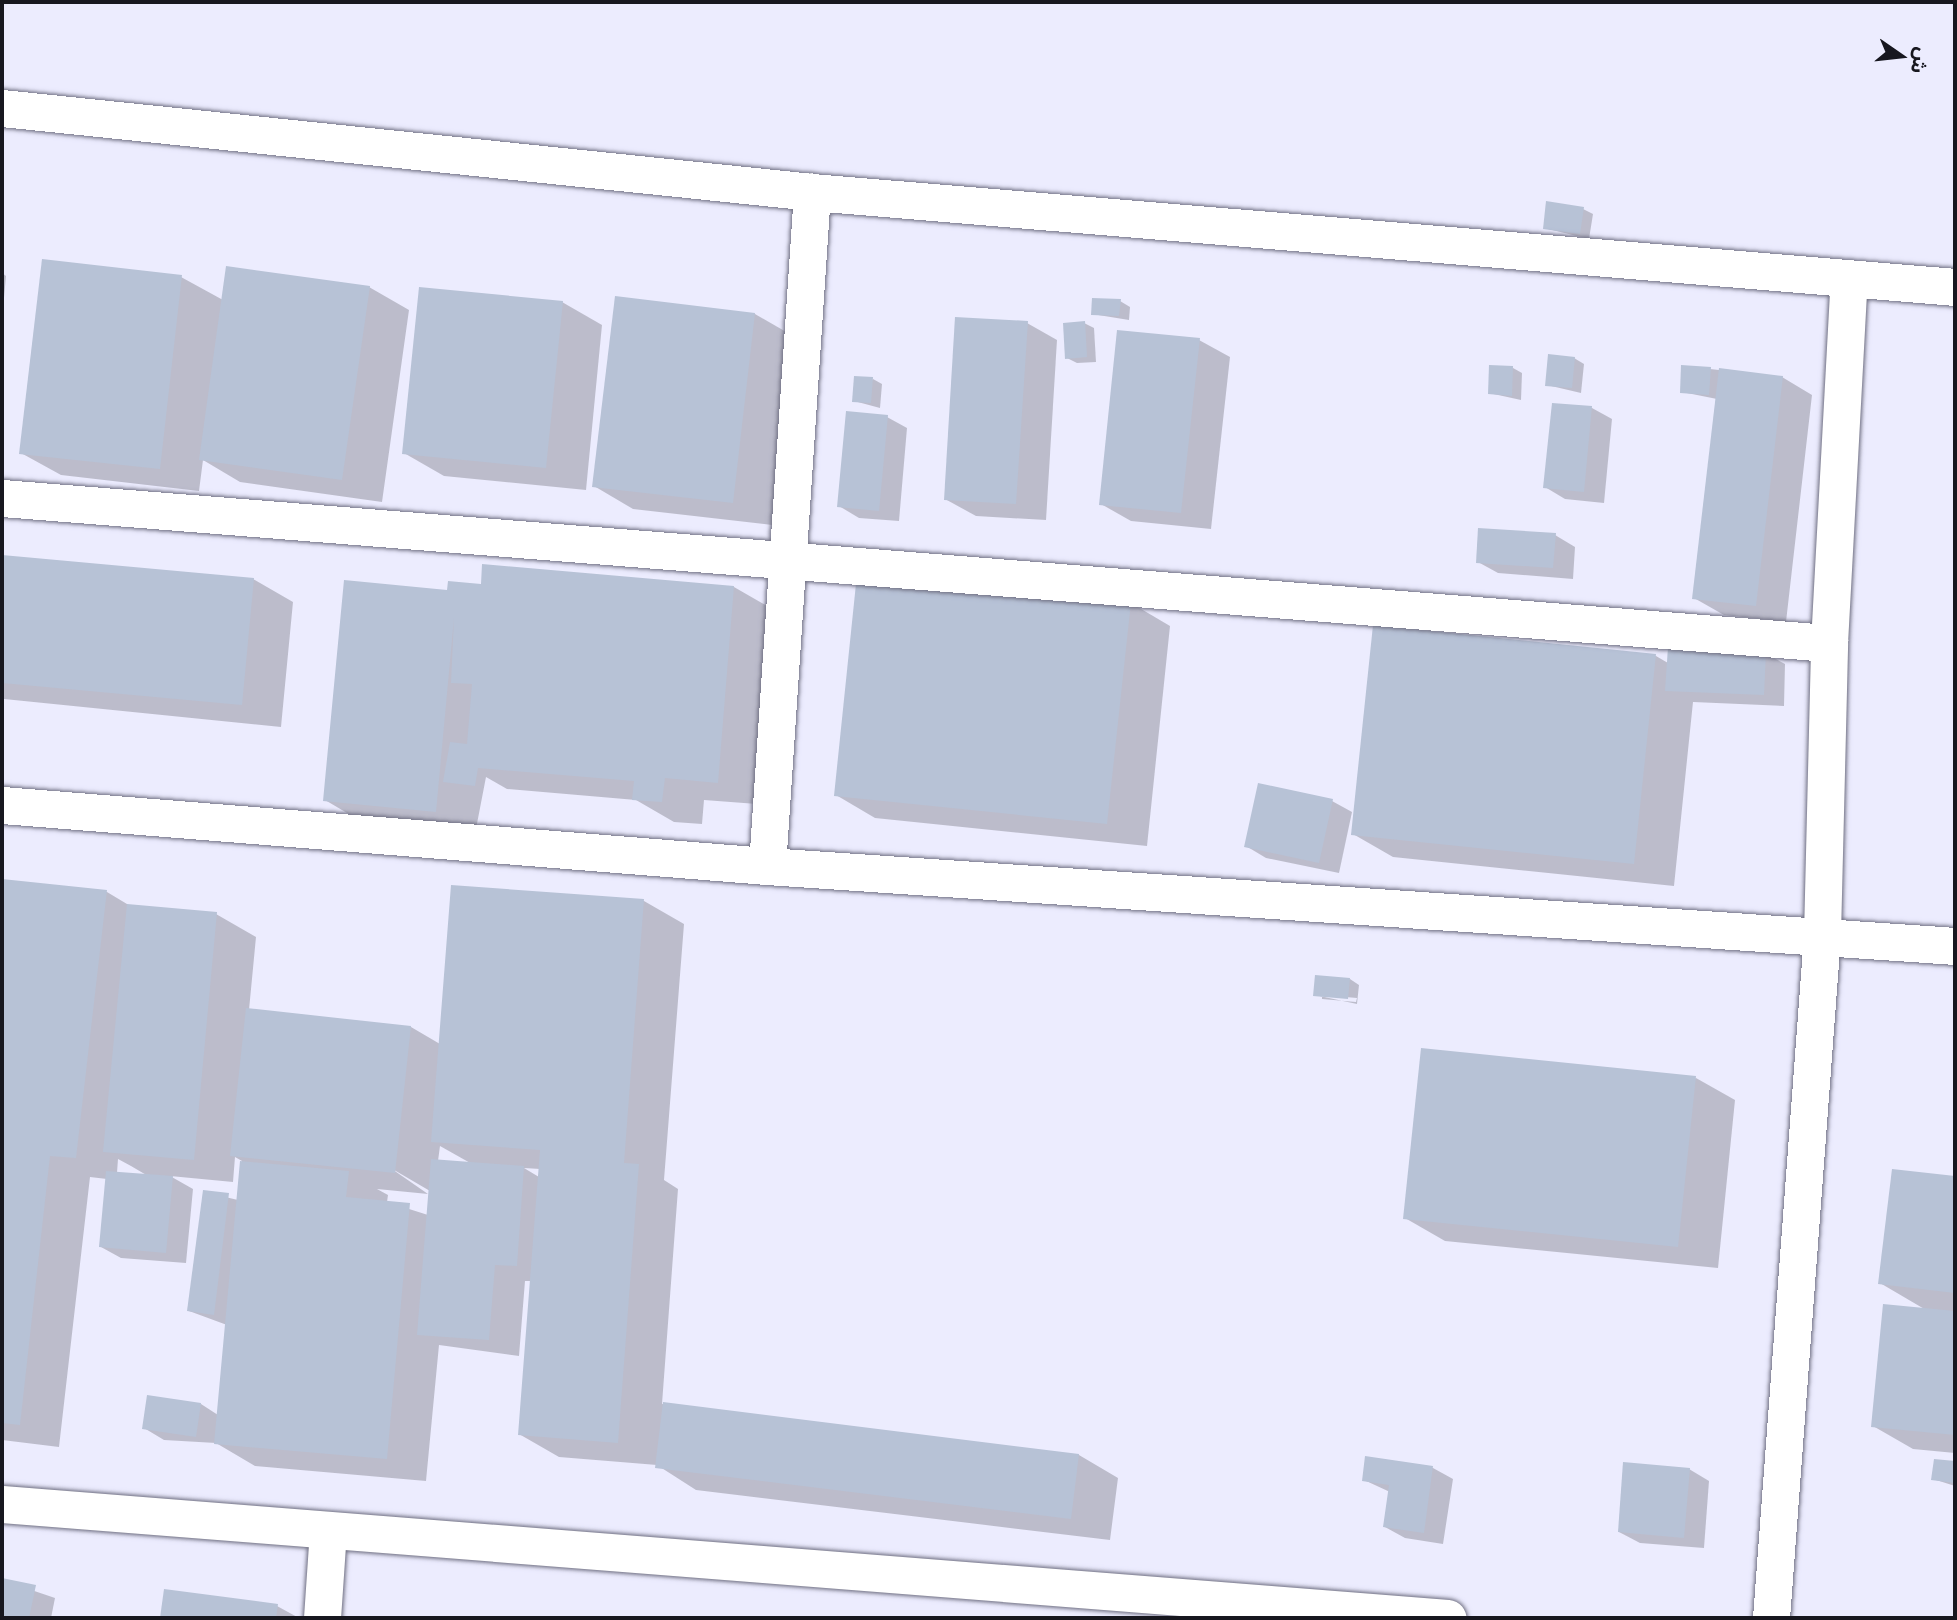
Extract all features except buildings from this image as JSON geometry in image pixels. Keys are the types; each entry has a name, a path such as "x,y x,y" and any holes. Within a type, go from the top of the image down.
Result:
{"street":[{"path":"2,108 812,192 1955,287"},
{"path":"767,866 812,192"},
{"path":"1771,1618 1822,936 1829,643 1849,279"},
{"path":"2,498 1829,643"},
{"path":"2,805 767,866 1955,946"},
{"path":"2,1504 328,1530 1070,1603 1448,1618"},
{"path":"322,1618 328,1530"}]}
